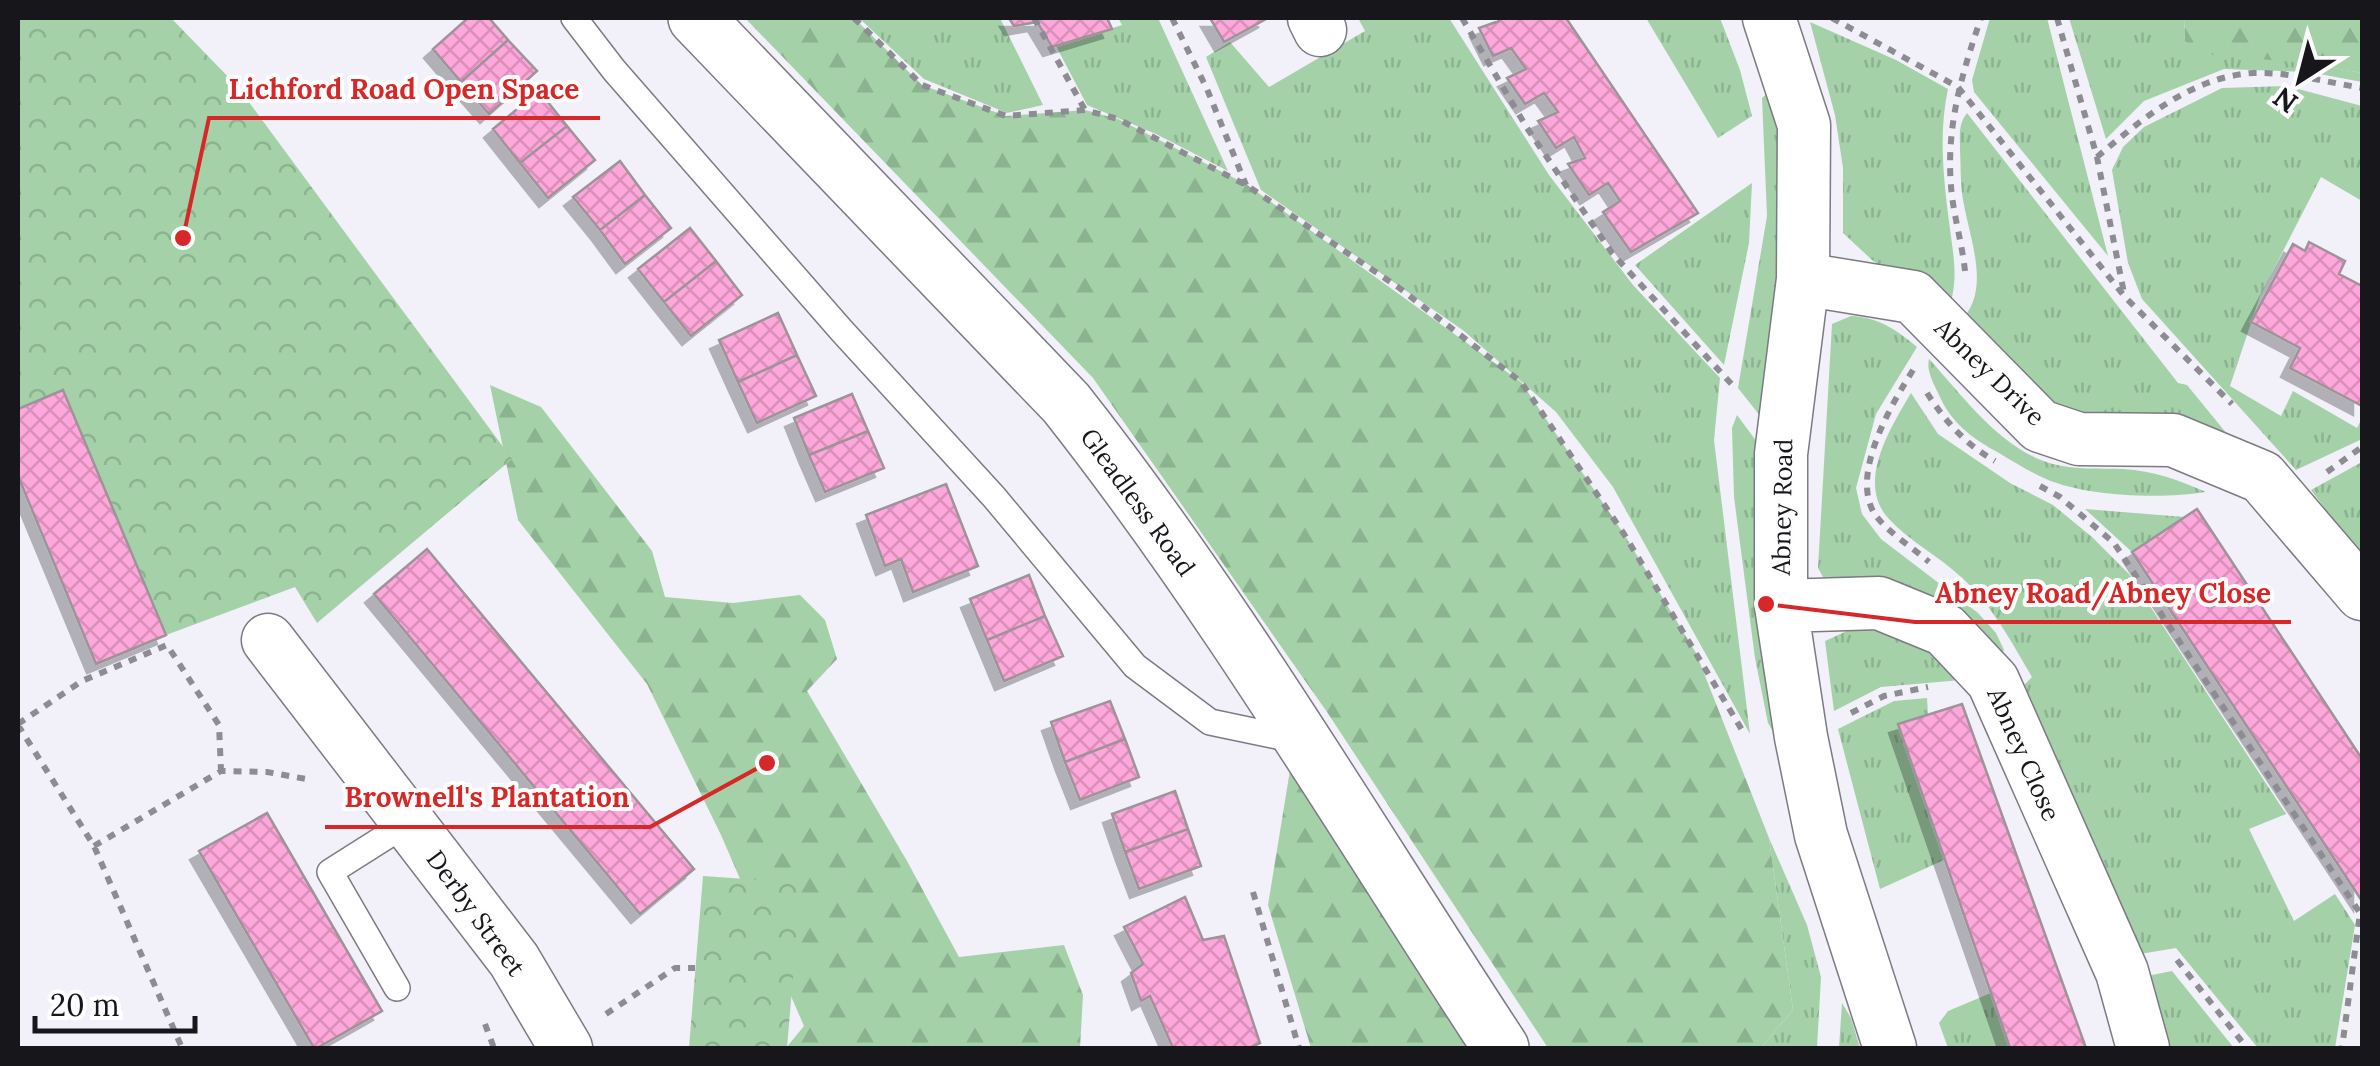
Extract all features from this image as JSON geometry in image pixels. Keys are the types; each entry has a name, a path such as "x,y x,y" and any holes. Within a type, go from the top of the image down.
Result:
{"main road":[{"name":"Gleadless Road","path":"696,18 1066,403 1122,476 1296,727 1501,1048"}],"street":[{"name":"Abney Road","path":"1769,18 1804,125 1803,279 1781,454 1781,606 1801,737 1822,835 1890,1048"},
{"name":"Abney Drive","path":"1803,279 1913,297 2040,426 2079,440 2173,440 2262,478 2362,594"},
{"name":"Abney Close","path":"1781,606 1880,603 1945,630 1993,681 2122,972 2143,1048"},
{"name":"Derby Street","path":"268,640 514,960 584,1033"}],"lane":[{"path":"574,18 614,70 842,331 994,497 1134,666 1210,722 1277,736 1296,727"},
{"path":"397,988 330,872 410,822"}],"path":[{"path":"854,18 922,85 1006,116 1085,110 1118,119 1246,184 1398,287 1521,382 1624,534 1747,738"},
{"path":"1034,18 1085,110"},
{"path":"1172,18 1213,102 1246,184"},
{"path":"1462,18 1527,128 1612,253 1731,382 1781,454"},
{"path":"1832,18 1958,87 2125,297 2268,440 2262,478"},
{"path":"1958,87 1981,18"},
{"path":"2057,18 2097,157 2125,297"},
{"path":"2097,157 2141,119 2176,97 2215,80 2254,74 2362,88"},
{"path":"1916,364 1927,393 1944,419 1972,448 2001,464"},
{"path":"2030,481 2060,498 2114,543 2360,913 2342,1048"},
{"path":"182,1048 94,846 18,724 82,681 167,645 219,725 222,771"},
{"path":"1252,892 1299,1048"},
{"path":"2122,972 2176,960 2247,1048"},
{"path":"584,1033 675,968 696,968"}],"green space":[{"path":"18,18 171,18 237,86 512,459 317,623 295,587 166,635 64,390 18,409"},
{"path":"745,18 854,18 922,85 1006,116 1085,110 1118,119 1246,184 1521,382 1624,534 1696,653 1769,838 1793,1010 1761,1048 1548,1048 1327,712 1093,378"},
{"path":"859,18 1000,18 1043,105 1007,113 924,79"},
{"path":"1118,18 1158,18 1228,171 1087,105 1056,46 1122,25"},
{"path":"1358,18 1449,18 1549,175 1633,285 1720,378 1714,440 1750,734 1613,487 1556,412 1464,331 1261,190 1206,57 1230,42 1269,87 1365,31"},
{"path":"1646,18 1720,18 1752,116 1718,138"},
{"path":"1990,18 2047,18 2108,256 1974,92 1972,80"},
{"path":"2069,18 2184,18 2185,41 2362,73 2362,82 2309,72 2224,69 2144,101 2106,139"},
{"path":"2184,18 2362,18 2362,73 2206,54 2185,41"},
{"path":"1810,22 1896,60 1948,89 1943,159 1955,271 1947,313 1872,260 1843,233 1843,168 1835,115"},
{"path":"2287,86 2362,106 2362,201 2321,177 2260,296 2230,386 2281,416 2293,391 2357,428 2362,418 2362,439 2296,470 2142,299 2128,263 2112,170 2123,147 2144,127 2222,88"},
{"path":"1770,91 1777,103 1787,193 1761,417 1738,388 1767,216 1762,98"},
{"path":"1967,113 2178,383 2187,385 2232,440 2066,421 1958,323 1968,311 1977,283 1961,184 1960,130"},
{"path":"1752,183 1749,243 1724,365 1635,265"},
{"path":"1851,316 1887,326 1917,347 1876,414 1856,488 1862,514 1881,539 1978,613 1996,633 2004,650 2001,655 1848,582 1823,577 1818,568 1832,324"},
{"path":"1929,359 2000,435 2034,457 2071,467 2145,472 2206,492 2147,496 2103,493 2040,476 1980,442 1956,422 1933,382"},
{"path":"490,385 541,407 652,551 665,597 733,603 800,595 825,620 837,659 807,691 959,957 1064,945 1083,995 1080,1048 786,1048 804,1026 721,835 647,684 518,520"},
{"path":"1911,393 1938,434 2010,483 2053,505 2129,574 2286,814 2249,829 2294,921 2335,894 2355,925 2335,1048 2258,1048 2176,948 2140,954 2021,688 2032,677 1982,599 1952,569 1897,527 1879,505 1875,489 1880,455"},
{"path":"1737,415 1757,442 1779,742 1768,723 1755,658 1734,497 1732,428"},
{"path":"2362,462 2362,558 2311,490"},
{"path":"2085,509 2184,517 2132,552"},
{"path":"1864,629 1917,645 1961,680 1881,687 1834,711 1825,641 1847,631"},
{"path":"1927,698 1928,715 1898,725 1944,860 1880,889 1838,729 1894,701"},
{"path":"1292,758 1479,1048 1311,1048 1268,905"},
{"path":"1769,838 1807,925 1821,977 1817,1048 1761,1048 1793,1010"},
{"path":"703,876 801,883 787,1048 689,1048"},
{"path":"2172,971 2234,1048 2166,1048 2147,976"},
{"path":"1991,993 2010,1048 1948,1048 1939,1023 1948,1011"},
{"path":"1842,1003 1851,1018 1860,1048 1839,1048"}],"building":[{"path":"468,18 489,18 508,40 461,82 433,49"},
{"path":"1009,18 1107,18 1112,29 1052,47 1037,22 1014,26"},
{"path":"1210,18 1268,18 1224,42"},
{"path":"1497,18 1566,18 1698,213 1631,252 1603,212 1620,201 1608,183 1589,195 1568,164 1585,158 1574,137 1556,148 1538,121 1558,112 1544,93 1525,104 1507,78 1526,69 1511,48 1493,56 1479,28 1499,21"},
{"path":"508,40 537,71 489,114 461,82"},
{"path":"539,91 567,126 520,163 493,129"},
{"path":"567,126 595,160 548,198 520,163"},
{"path":"620,161 645,195 600,230 573,197"},
{"path":"645,195 671,228 625,264 600,230"},
{"path":"690,228 716,261 664,302 638,269"},
{"path":"2309,242 2345,261 2339,274 2362,286 2362,406 2290,368 2300,348 2251,322 2293,244 2305,251"},
{"path":"716,261 742,295 691,336 664,302"},
{"path":"778,313 797,355 738,382 719,340"},
{"path":"797,355 816,396 757,423 738,382"},
{"path":"63,390 166,635 96,664 18,476 18,409"},
{"path":"852,394 868,431 809,455 794,418"},
{"path":"868,431 884,468 825,492 809,455"},
{"path":"946,484 978,566 913,592 901,559 885,566 866,515"},
{"path":"2197,509 2362,759 2362,901 2132,552"},
{"path":"427,549 694,869 640,914 374,594"},
{"path":"1029,575 1045,616 987,640 970,599"},
{"path":"1045,616 1063,656 1004,681 987,640"},
{"path":"1110,701 1125,739 1065,762 1051,722"},
{"path":"1962,704 2086,1048 2010,1048 1898,724"},
{"path":"1125,739 1139,777 1080,800 1065,762"},
{"path":"1175,791 1188,829 1125,852 1112,814"},
{"path":"267,813 382,1011 317,1048 199,851"},
{"path":"1188,829 1201,866 1139,889 1125,852"},
{"path":"1185,897 1203,940 1224,936 1260,1043 1249,1048 1173,1048 1150,996 1141,1001 1131,973 1143,964 1124,927"}],"place":[{"name":"Lichford Road Open Space","path":"183,238"},
{"name":"Abney Road/Abney Close","path":"1766,604"},
{"name":"Brownell's Plantation","path":"767,763"}]}
